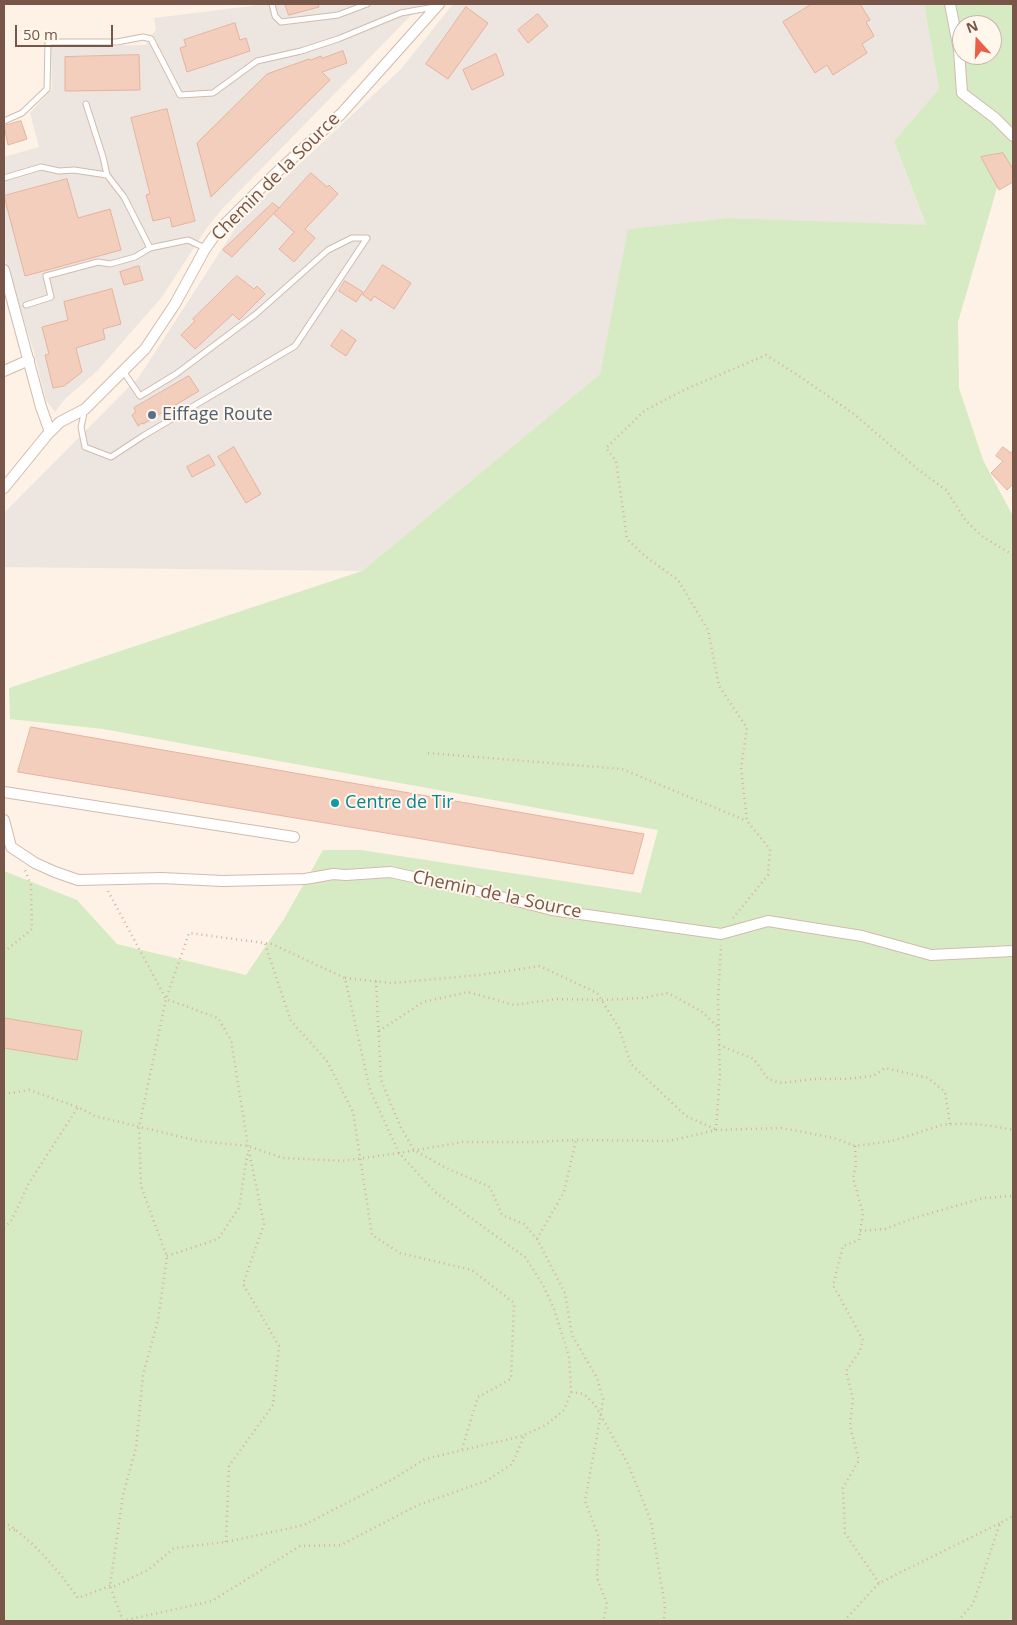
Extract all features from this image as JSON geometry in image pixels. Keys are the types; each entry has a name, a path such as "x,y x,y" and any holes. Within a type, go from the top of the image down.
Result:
{"street":[{"path":"950,4 959,50 962,93 995,118 1013,136"},
{"name":"Chemin de la Source","path":"4,488 60,422 85,409 145,349 175,304 205,249 217,232 274,175 341,114 438,5"},
{"path":"4,270 50,432"},
{"path":"4,371 29,360"},
{"path":"4,792 294,837"},
{"path":"4,820 11,847 18,852"},
{"name":"Chemin de la Source","path":"18,852 35,863 78,880 161,878 223,881 305,880 334,874 390,872 474,890 552,910 721,934 768,921 862,936 931,955 1013,950"}],"lane":[{"path":"272,4 275,16 281,22 338,15 367,4"},
{"path":"4,120 22,113 47,89 48,42 117,42 143,37 151,39 180,95 213,93 257,61 338,40 401,14 438,5"},
{"path":"86,104 103,156 107,175 124,197 150,248"},
{"path":"4,178 41,167 59,171 74,170 107,175"},
{"path":"85,409 81,427 85,448 111,457 295,346 367,238 352,238 328,250 256,314 176,374 140,396 123,371"},
{"path":"26,305 51,297 46,276 98,262 110,264 135,257 150,248 188,240 205,249"}],"path":[{"path":"747,821 741,768 747,728 719,686 708,630 678,580 645,556 627,539 616,461 606,448 644,411 684,390 766,355 854,414 920,471 946,490 966,521 978,532 1013,555"},
{"path":"428,753 622,769 747,821 770,849 768,875 721,934 718,1001 720,1075 716,1130"},
{"path":"4,952 32,929 31,885 18,852"},
{"path":"102,880 166,999 218,1018 231,1040 248,1146 264,1224 243,1284 279,1346 273,1405 229,1466 226,1542"},
{"path":"524,1435 512,1464 486,1481 418,1505 341,1545 300,1546 212,1601 122,1621 110,1586 123,1495 136,1448 143,1375 158,1320 166,1256 141,1186 139,1127 166,999 189,932 272,944 345,978 391,983 480,975 540,966 598,993 619,1028 631,1064 686,1116 716,1130"},
{"path":"266,944 291,1021 328,1061 353,1112 372,1235 400,1253 472,1270 514,1303 511,1379 478,1397 462,1449"},
{"path":"4,1522 18,1531 59,1571 78,1598 110,1586 115,1586 148,1570 174,1548 226,1542 304,1524 393,1479 425,1459 524,1435 546,1425 564,1410 571,1392 569,1356 554,1308 544,1285 525,1258 435,1192 399,1152 370,1090 345,978"},
{"path":"376,981 381,1080 401,1128 414,1150 444,1167 490,1187 502,1215 524,1224 537,1239 565,1293 572,1335 597,1378 602,1399 601,1414 585,1501 599,1538 597,1578 607,1604 603,1621"},
{"path":"379,1031 423,1002 468,992 514,1005 556,999 602,1000 643,998 668,993 701,1011 719,1028"},
{"path":"719,1045 754,1059 768,1079 780,1083 873,1076 885,1068 928,1078 945,1092 950,1124"},
{"path":"4,1094 29,1090 78,1107 95,1116 198,1141 248,1146 283,1158 342,1161 463,1142 669,1141 716,1130 782,1128 834,1138 855,1146 892,1141 942,1124 963,1122 1013,1130"},
{"path":"4,1228 11,1221 29,1183 78,1107"},
{"path":"537,1239 564,1192 576,1140"},
{"path":"166,1256 218,1238 239,1208 248,1146"},
{"path":"855,1146 856,1164 853,1178 863,1213 859,1240 844,1246 833,1285 863,1340 860,1351 846,1371 853,1398 850,1426 859,1460 843,1488 843,1499 845,1534 879,1583"},
{"path":"860,1231 885,1229 983,1198 1013,1196"},
{"path":"571,1392 584,1394 595,1405 628,1464 651,1521 666,1607 664,1621"},
{"path":"844,1621 879,1583 1013,1516"},
{"path":"958,1621 973,1604 1000,1523"},
{"path":"4,1529 18,1531"}],"shaded area":[{"path":"252,4 422,4 221,210 206,229 162,297 97,371 64,400 55,412 46,400 33,349 4,256 4,157 39,147 30,113 52,89 51,47 146,45 156,29 154,18 252,6"},
{"path":"453,4 924,4 939,89 894,141 926,226 728,218 629,229 600,374 362,571 4,567 4,513 139,377 242,218 401,69"}],"green space":[{"path":"924,4 1013,4 1013,165 1001,174 958,322 959,388 983,460 1013,516 1013,1621 4,1621 4,871 77,900 117,944 246,975 284,919 323,850 361,850 641,893 658,830 103,729 10,719 9,688 362,571 600,374 628,229 728,218 926,225 894,141 939,89"}],"building":[{"path":"285,4 318,4 319,7 289,15"},
{"path":"812,4 860,4 870,20 866,22 874,36 862,44 867,53 833,75 827,65 815,73 783,22"},
{"path":"466,7 488,23 448,79 426,64"},
{"path":"538,14 548,26 528,43 518,30"},
{"path":"235,23 240,40 246,38 250,51 187,72 180,48 186,46 184,40"},
{"path":"343,51 347,63 322,72 330,80 211,197 197,143 267,74 309,59 321,56 322,58"},
{"path":"496,54 504,75 472,90 463,70"},
{"path":"139,55 140,90 65,91 65,57"},
{"path":"167,109 195,221 172,227 170,217 153,221 146,195 150,194 131,118"},
{"path":"21,121 27,139 8,145 4,126"},
{"path":"1003,153 1013,169 1013,182 999,190 981,157"},
{"path":"311,173 327,187 329,185 338,194 305,229 315,238 294,262 279,249 294,232 274,214"},
{"path":"67,179 78,218 110,209 121,250 25,276 4,196"},
{"path":"273,203 279,208 232,257 223,250"},
{"path":"383,265 411,283 394,309 374,296 371,301 363,295"},
{"path":"139,266 143,280 124,285 120,272"},
{"path":"237,276 254,289 257,286 265,294 239,320 233,314 195,349 181,335 195,321 193,319"},
{"path":"345,281 363,292 356,302 339,291"},
{"path":"112,289 121,324 103,329 105,339 76,348 82,372 64,386 53,388 45,355 49,354 42,327 68,320 64,302"},
{"path":"342,330 356,340 346,356 331,346"},
{"path":"189,376 199,391 138,426 132,415 136,412 134,408"},
{"path":"234,447 261,494 246,503 218,457"},
{"path":"1003,447 1011,453 1013,450 1013,484 1007,490 991,473 1003,461 996,456"},
{"path":"209,455 215,465 192,477 187,467"},
{"name":"Centre de Tir","path":"31,727 644,834 633,874 18,772"},
{"path":"4,1018 82,1031 77,1060 4,1048"}],"place":[{"name":"Eiffage Route","path":"152,415"},
{"name":"Centre de Tir","path":"335,803"}]}
